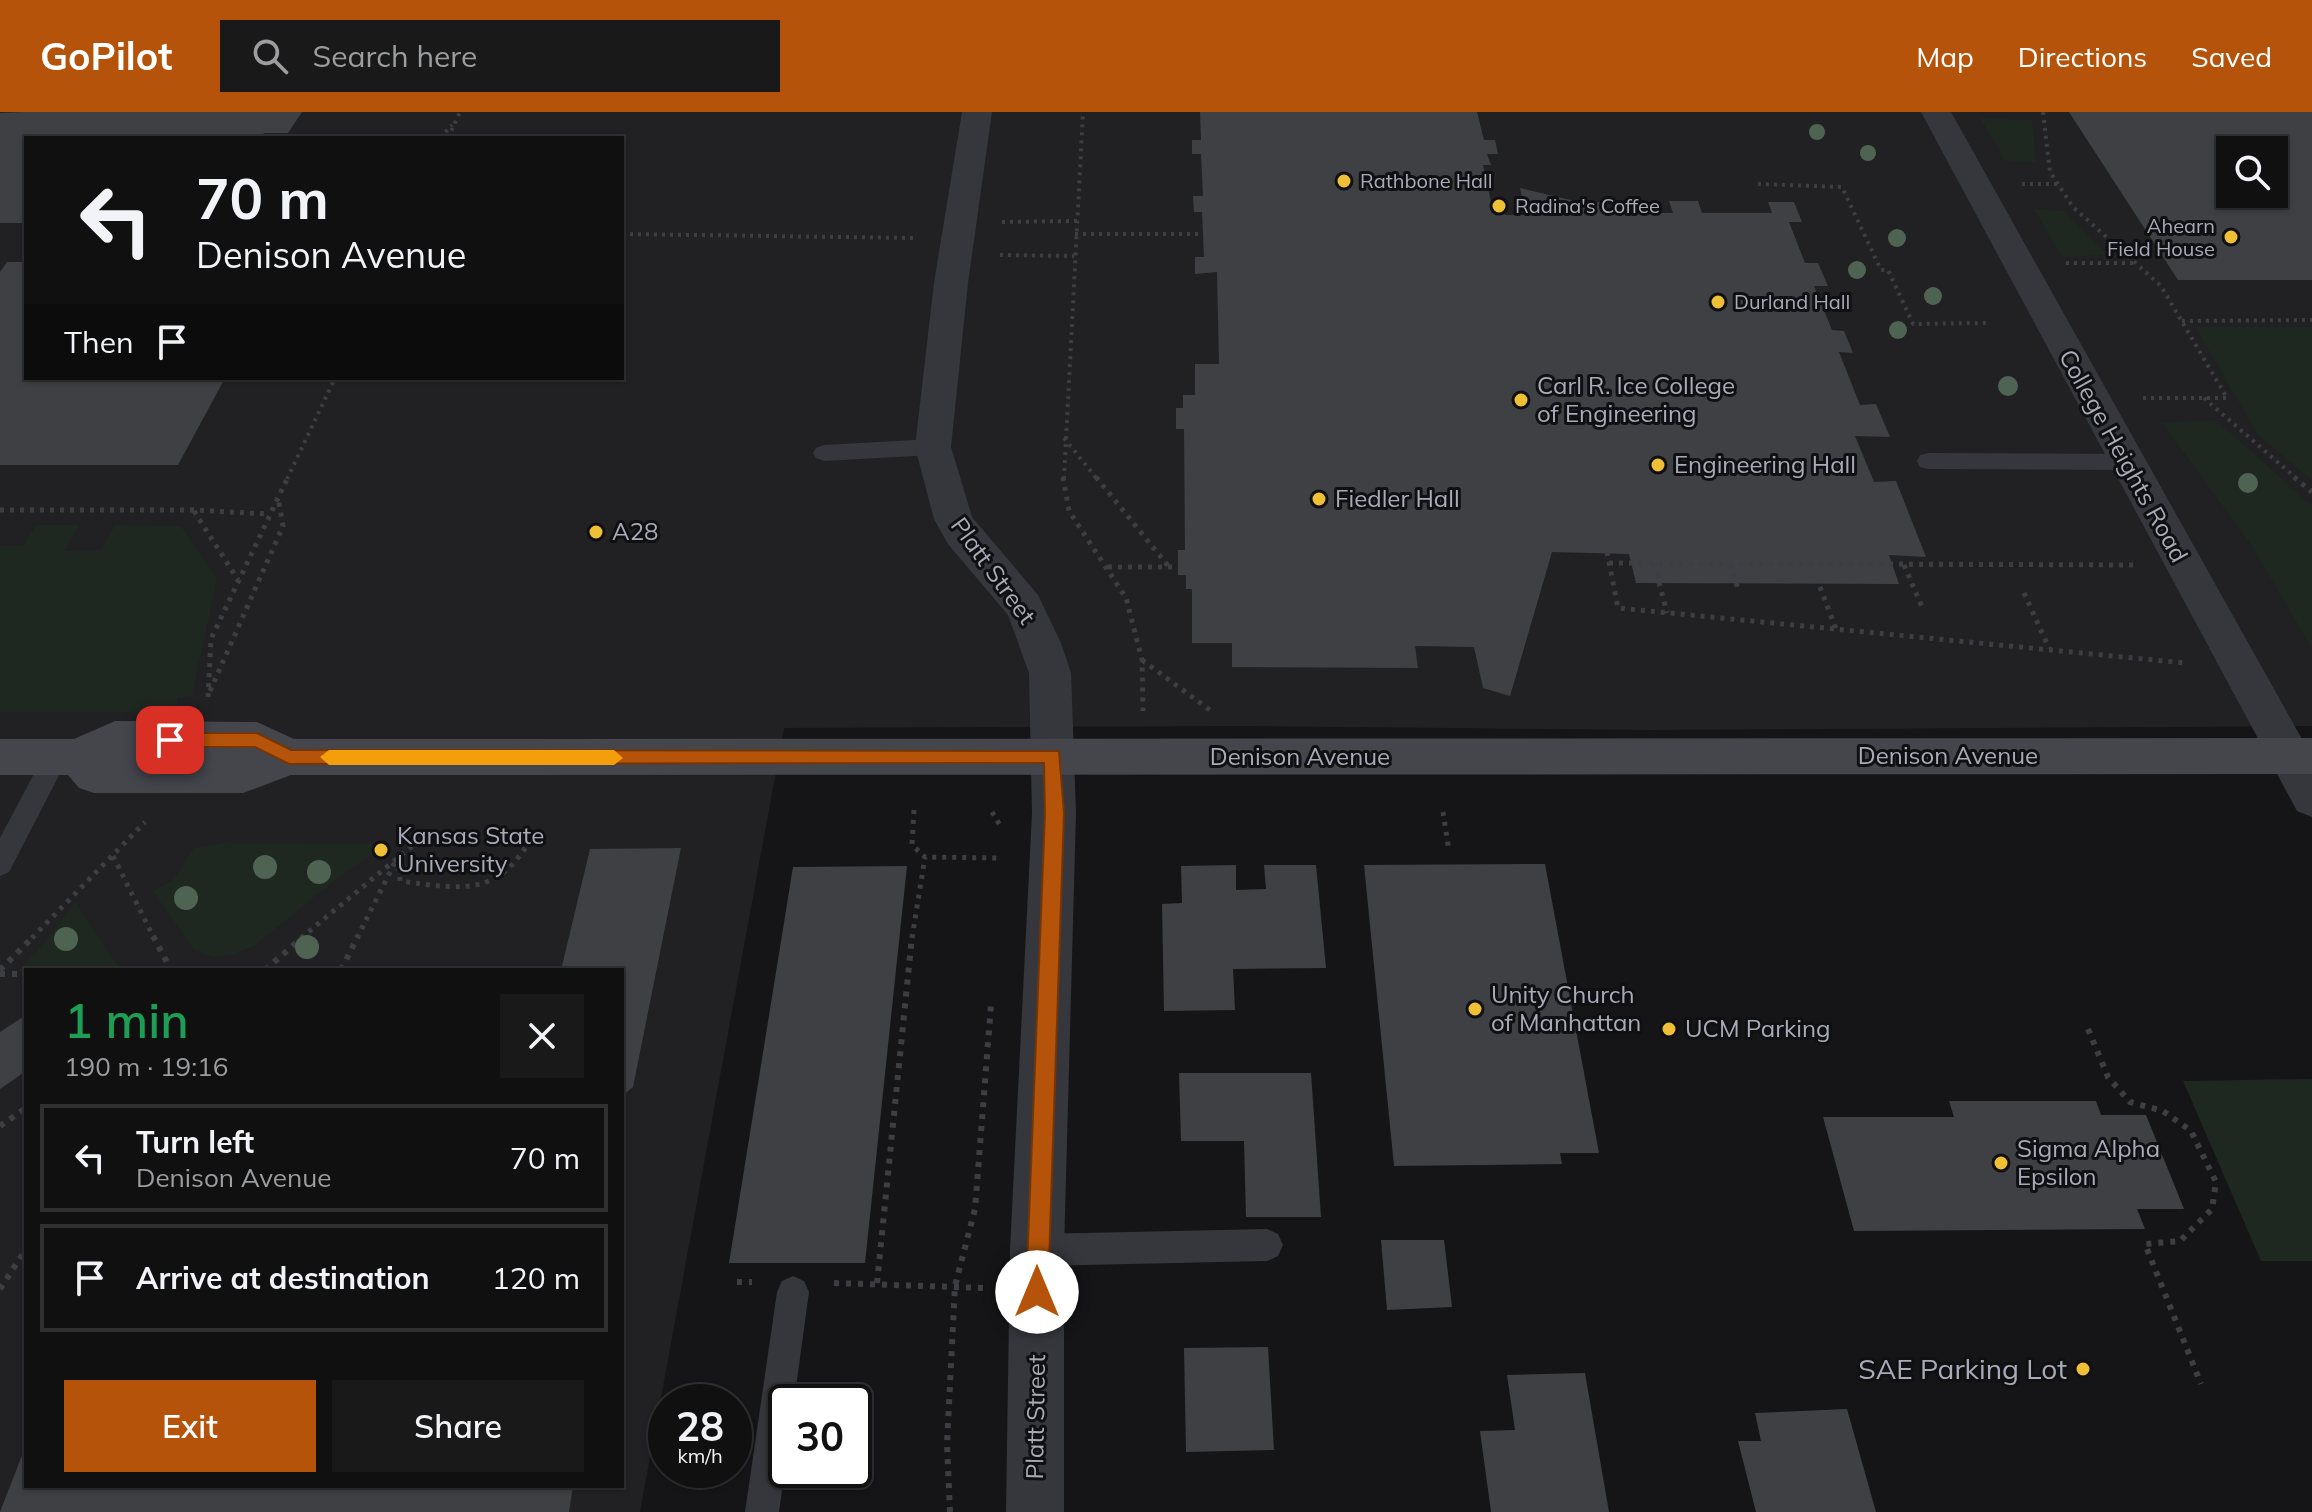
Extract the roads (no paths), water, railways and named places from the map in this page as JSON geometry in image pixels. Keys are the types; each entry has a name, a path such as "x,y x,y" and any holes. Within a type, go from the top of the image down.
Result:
{"street":[{"name":"Platt Street","path":"977,112 951,283 933,447 953,519 962,534 1024,606 1041,643 1050,673 1054,813 1037,1271 1035,1512"},
{"name":"College Heights Road","path":"1936,112 2127,462 2301,756 2312,798"},
{"name":"Denison Avenue","path":"0,757 67,757 94,775 179,776 243,775 289,757 2301,756"}],"lane":[{"path":"824,453 933,447"},
{"path":"1928,461 2127,462"},
{"path":"0,864 67,757"},
{"path":"1037,1271 1267,1245"},
{"path":"762,1512 779,1287"}],"place":[{"name":"Rathbone Hall","path":"1344,181"},
{"name":"Radina's Coffee","path":"1499,206"},
{"name":"Ahearn Field House","path":"2231,237"},
{"name":"Durland Hall","path":"1718,302"},
{"name":"Carl R. Ice College of Engineering","path":"1521,400"},
{"name":"Engineering Hall","path":"1658,465"},
{"name":"Fiedler Hall","path":"1319,499"},
{"name":"A28","path":"596,532"},
{"name":"Kansas State University","path":"381,850"},
{"name":"Unity Church of Manhattan","path":"1475,1009"},
{"name":"UCM Parking","path":"1669,1029"},
{"name":"Sigma Alpha Epsilon","path":"2001,1163"},
{"name":"SAE Parking Lot","path":"2083,1369"}]}
